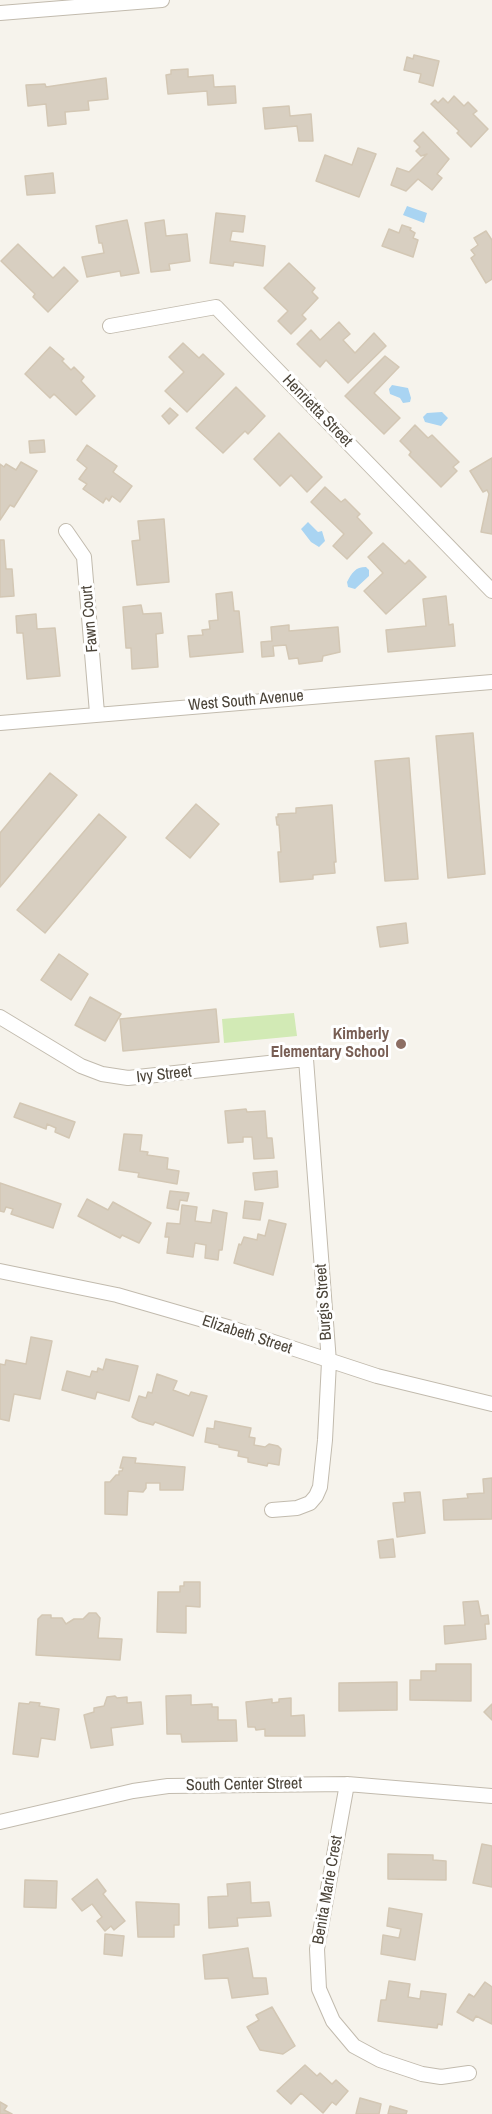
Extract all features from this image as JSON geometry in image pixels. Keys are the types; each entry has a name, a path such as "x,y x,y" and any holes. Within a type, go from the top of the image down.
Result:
{"street":[{"path":"0,13 162,0"},
{"name":"Henrietta Street","path":"110,326 216,308 492,591"},
{"name":"Fawn Court","path":"66,531 84,557 97,713"},
{"name":"West South Avenue","path":"0,723 97,713 492,682"},
{"name":"Ivy Street","path":"0,1017 81,1066 102,1074 128,1078 306,1059"},
{"name":"Burgis Street","path":"272,1510 297,1508 310,1503 320,1487 325,1440 329,1362 306,1059"},
{"name":"Elizabeth Street","path":"0,1271 117,1295 231,1328 377,1376 492,1404"},
{"name":"South Center Street","path":"0,1822 133,1791 168,1786 347,1784 492,1796"},
{"name":"Benita Marie Crest","path":"347,1784 317,1949 319,1989 333,2020 354,2046 381,2060 422,2074 441,2077 469,2073"}],"green space":[{"path":"294,1013 297,1036 224,1043 222,1019"}],"water":[{"path":"407,206 427,213 424,223 403,215"},
{"path":"392,385 408,388 410,402 403,403 400,398 390,394 389,389"},
{"path":"442,412 448,418 441,426 425,422 423,417 427,413"},
{"path":"308,522 318,532 322,531 325,541 319,547 311,542 301,529"},
{"path":"366,567 369,570 369,576 355,589 348,587 347,582 354,571"}],"building":[{"path":"414,55 439,61 433,86 419,82 421,74 404,70 407,57 413,59"},
{"path":"188,69 188,77 213,75 214,87 235,86 236,103 208,105 207,91 168,94 166,75 171,74 171,70"},
{"path":"106,78 108,99 88,101 89,110 65,112 66,124 48,126 46,104 28,106 26,85 45,84 46,87"},
{"path":"454,96 464,106 468,102 477,111 473,114 488,129 471,147 457,133 459,131 431,104 435,100 438,103 443,98 448,103"},
{"path":"289,106 290,116 311,114 313,141 299,141 297,126 265,129 263,108"},
{"path":"423,132 449,159 437,174 442,178 432,190 418,179 406,191 391,185 397,168 409,172 427,154 421,156 416,151 420,147 414,141"},
{"path":"358,148 376,154 359,197 316,181 325,155 352,165"},
{"path":"53,173 55,193 27,195 25,176"},
{"path":"216,213 245,216 243,232 232,231 230,241 265,246 263,266 234,262 233,266 210,263"},
{"path":"127,220 139,273 121,276 120,271 87,277 82,257 104,253 102,243 99,243 96,226"},
{"path":"164,220 166,236 187,234 190,261 169,264 170,270 151,272 145,223"},
{"path":"402,225 411,228 410,230 415,233 413,238 418,240 413,257 382,246 389,229 399,233"},
{"path":"486,231 492,240 492,279 486,283 471,258 475,255 471,250 478,245 474,238"},
{"path":"18,244 53,278 64,267 78,281 48,312 33,297 35,294 1,261"},
{"path":"289,263 315,288 312,292 318,298 302,315 306,319 291,334 278,321 288,311 264,288"},
{"path":"339,322 350,334 343,340 355,353 374,333 386,346 348,383 326,360 320,367 297,344 311,330 320,340"},
{"path":"183,343 199,358 203,354 224,374 187,412 165,391 184,372 169,357"},
{"path":"50,347 64,359 62,361 71,370 74,367 84,377 81,381 95,396 76,415 54,394 50,398 25,374"},
{"path":"385,356 399,367 374,393 400,418 384,434 345,396"},
{"path":"236,387 265,416 248,434 245,431 223,453 196,428"},
{"path":"170,408 178,415 169,424 162,416"},
{"path":"415,425 428,438 432,435 459,462 453,467 457,471 441,487 409,455 411,452 400,441"},
{"path":"279,433 322,477 307,492 291,475 280,486 254,459"},
{"path":"44,440 45,452 30,453 29,441"},
{"path":"87,445 117,466 113,472 132,486 120,502 112,496 109,501 106,498 103,503 83,489 87,484 79,479 87,468 77,460"},
{"path":"492,458 492,534 481,532 489,494 487,490 483,492 470,471"},
{"path":"21,462 37,471 14,507 10,505 0,520 0,464 4,467 6,464 16,470"},
{"path":"325,487 341,502 345,499 360,514 357,517 372,533 347,559 333,546 344,534 311,502"},
{"path":"164,519 169,582 137,585 132,541 140,540 138,521"},
{"path":"0,540 4,540 6,569 12,569 14,596 0,597"},
{"path":"383,543 405,564 409,560 426,577 386,614 364,591 383,573 368,557"},
{"path":"232,592 234,611 239,611 243,652 190,657 188,636 203,635 202,630 210,629 209,621 218,620 216,594"},
{"path":"446,596 449,625 453,624 455,646 388,652 386,630 426,626 423,599"},
{"path":"141,605 143,614 161,613 163,633 156,634 158,667 132,669 131,648 126,648 123,607"},
{"path":"36,614 37,629 55,628 60,676 27,679 23,633 17,633 16,616"},
{"path":"289,625 289,631 338,627 340,652 323,656 322,661 299,664 298,658 289,659 286,645 273,646 274,656 262,657 261,642 272,641 271,627"},
{"path":"473,733 485,874 448,878 436,736"},
{"path":"409,758 418,879 385,881 375,761"},
{"path":"50,773 77,795 0,887 0,833"},
{"path":"196,804 219,824 190,858 166,838"},
{"path":"332,805 335,873 313,875 313,879 280,882 278,852 281,852 279,825 277,825 276,817 278,814 296,813 296,808"},
{"path":"99,814 126,837 45,933 17,910"},
{"path":"406,923 408,943 380,947 377,927"},
{"path":"59,954 88,974 71,1000 41,980"},
{"path":"90,997 121,1014 105,1041 75,1025"},
{"path":"216,1009 219,1042 123,1051 120,1019"},
{"path":"20,1103 75,1122 69,1138 55,1132 56,1128 47,1124 46,1129 14,1117"},
{"path":"246,1109 247,1112 265,1111 267,1138 272,1138 274,1158 254,1159 252,1137 243,1137 243,1142 228,1143 225,1111"},
{"path":"124,1134 142,1135 140,1151 148,1152 147,1155 168,1158 167,1169 179,1171 177,1184 138,1177 139,1173 119,1170"},
{"path":"277,1171 278,1187 255,1190 253,1173"},
{"path":"0,1183 61,1204 53,1228 11,1214 13,1209 6,1207 4,1212 0,1211"},
{"path":"170,1191 189,1193 187,1201 180,1200 178,1210 167,1208"},
{"path":"87,1199 108,1210 113,1202 151,1223 139,1243 122,1235 120,1238 78,1216"},
{"path":"245,1201 263,1203 260,1220 243,1218"},
{"path":"182,1205 197,1207 195,1221 211,1223 213,1210 227,1213 222,1250 219,1250 218,1260 205,1258 206,1245 195,1243 193,1257 167,1253 169,1237 165,1237 167,1223 180,1224"},
{"path":"269,1220 286,1224 273,1275 234,1263 239,1244 241,1245 244,1237 257,1240 258,1234 265,1236"},
{"path":"31,1337 52,1341 40,1399 14,1394 9,1421 0,1419 0,1364 5,1365 6,1360 26,1364"},
{"path":"106,1359 138,1366 129,1401 97,1392 95,1399 62,1390 67,1371 90,1377 92,1371 97,1372 98,1368 103,1370"},
{"path":"157,1374 177,1381 173,1390 189,1396 191,1392 207,1396 193,1436 155,1422 153,1425 132,1417 139,1396 146,1398 148,1392 152,1393"},
{"path":"215,1421 251,1428 249,1437 255,1438 254,1445 278,1446 281,1449 279,1465 268,1463 267,1466 248,1462 248,1458 238,1456 239,1451 205,1442 207,1428 214,1429"},
{"path":"123,1457 136,1458 135,1463 185,1467 183,1490 160,1490 160,1483 146,1483 143,1492 128,1491 127,1515 105,1514 105,1482 110,1482 116,1475 119,1475 119,1471 122,1471 123,1468 120,1468"},
{"path":"492,1478 492,1519 444,1520 443,1500 468,1498 467,1494 484,1493 483,1479"},
{"path":"420,1492 425,1533 397,1537 393,1503 405,1502 404,1493"},
{"path":"393,1539 395,1557 380,1558 378,1541"},
{"path":"184,1582 200,1582 200,1607 186,1606 186,1633 157,1632 158,1592 180,1592 180,1586 184,1586"},
{"path":"478,1601 481,1616 488,1615 489,1624 485,1624 486,1639 445,1644 444,1626 465,1625 463,1602"},
{"path":"89,1613 96,1613 100,1618 98,1638 122,1639 120,1660 36,1655 38,1619 42,1615 62,1618 66,1624 74,1619 83,1619"},
{"path":"436,1664 471,1664 471,1701 410,1700 410,1680 421,1680 421,1671 436,1671"},
{"path":"397,1682 397,1710 339,1711 339,1683"},
{"path":"191,1695 191,1705 212,1704 212,1707 218,1707 218,1720 236,1720 237,1741 182,1742 181,1734 167,1734 166,1696"},
{"path":"107,1697 117,1698 127,1697 127,1703 141,1702 143,1724 111,1728 113,1745 91,1748 84,1715 94,1712 94,1708 104,1706"},
{"path":"291,1698 291,1716 304,1715 305,1736 265,1736 265,1729 256,1730 255,1727 248,1727 246,1702 272,1699 272,1703 279,1702 279,1699"},
{"path":"30,1702 59,1709 55,1740 41,1738 38,1757 13,1754 19,1703 29,1704"},
{"path":"492,1704 492,1720 484,1712"},
{"path":"482,1844 492,1846 492,1887 473,1883"},
{"path":"388,1854 433,1855 433,1860 446,1861 446,1880 388,1879"},
{"path":"97,1879 106,1891 103,1894 125,1921 114,1930 111,1926 105,1931 97,1921 102,1917 92,1904 82,1911 72,1899"},
{"path":"25,1880 57,1881 56,1908 24,1907"},
{"path":"250,1882 251,1903 269,1902 271,1916 237,1918 238,1926 209,1928 208,1897 228,1896 227,1884"},
{"path":"136,1902 179,1904 179,1925 174,1925 174,1937 138,1937"},
{"path":"389,1908 422,1914 415,1960 381,1954 383,1935 399,1938 401,1929 387,1926"},
{"path":"105,1934 124,1936 122,1956 104,1954"},
{"path":"248,1948 253,1978 266,1978 268,1994 232,1998 228,1978 205,1979 203,1955"},
{"path":"389,1981 410,1984 408,1997 420,1999 421,1991 446,1994 442,2025 438,2024 437,2028 378,2021 381,2000 386,2000"},
{"path":"485,1982 492,1987 492,2024 476,2016 473,2021 457,2012 469,1994 474,1997"},
{"path":"272,2007 295,2046 283,2054 260,2050 247,2027 259,2020 256,2015"},
{"path":"305,2065 317,2076 320,2073 332,2084 336,2080 348,2091 336,2105 332,2102 323,2113 301,2093 291,2104 277,2091"},
{"path":"360,2098 381,2104 379,2114 356,2114"},
{"path":"0,2102 7,2106 4,2110 12,2114 0,2114"},
{"path":"390,2106 407,2111 406,2114 388,2114"}],"place":[{"name":"Kimberly Elementary School","path":"401,1044"}]}
